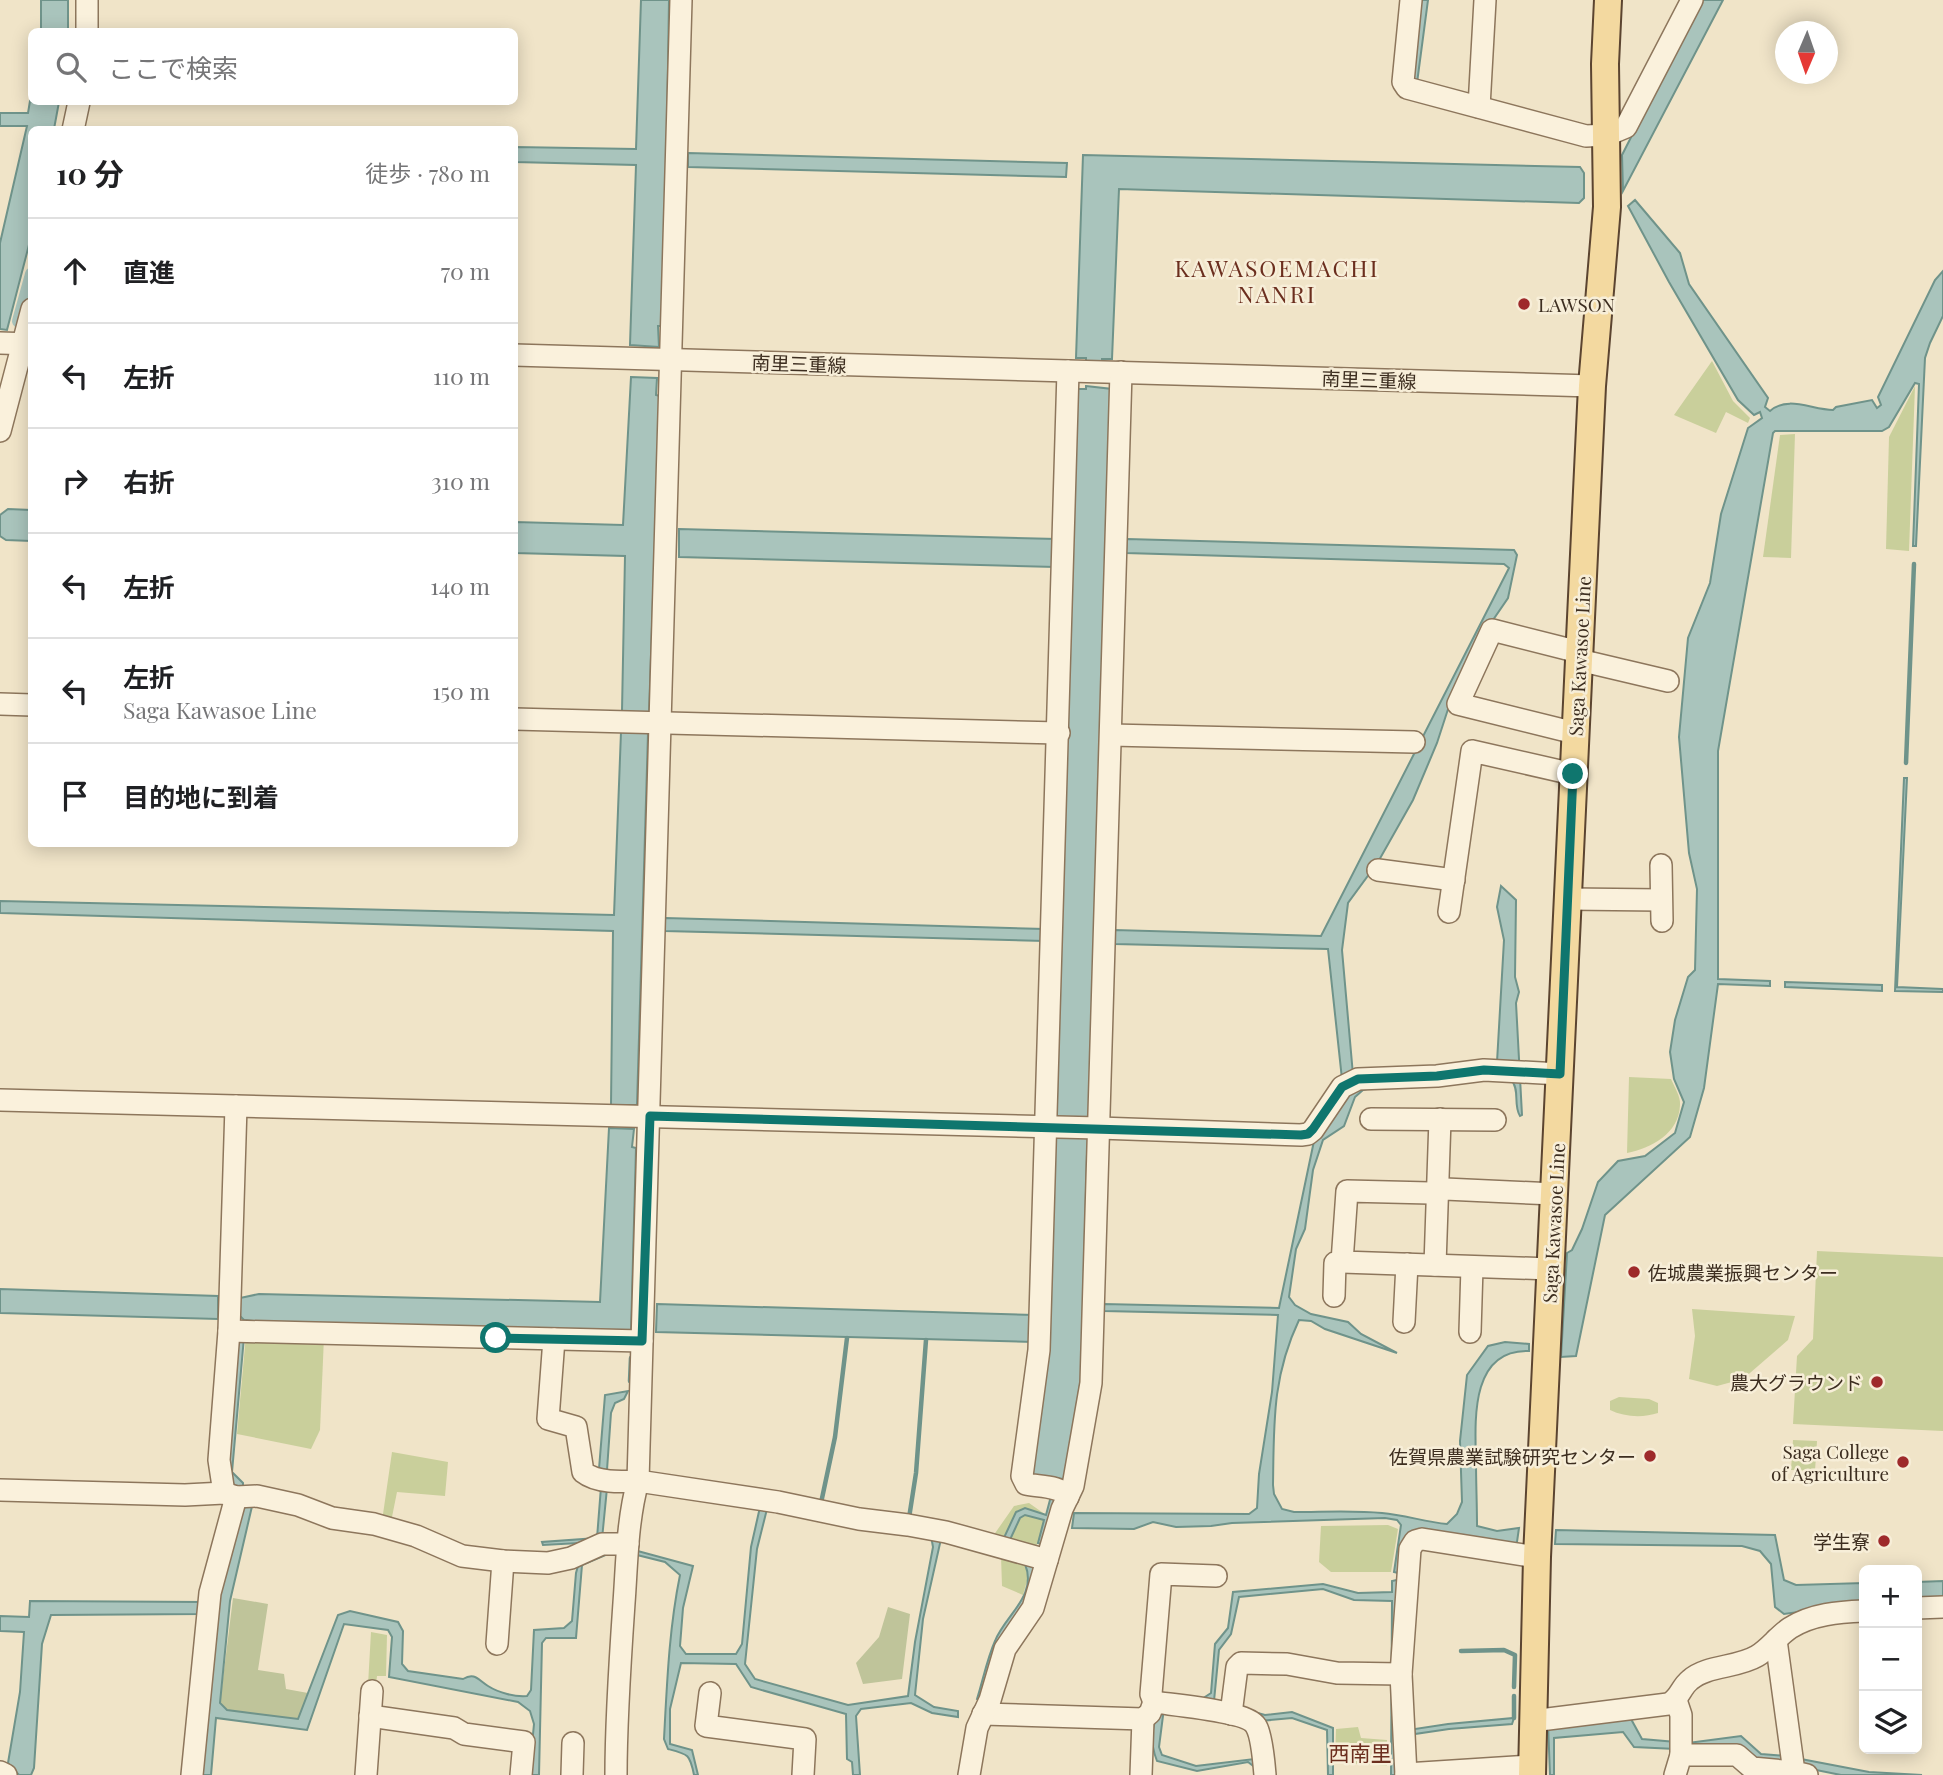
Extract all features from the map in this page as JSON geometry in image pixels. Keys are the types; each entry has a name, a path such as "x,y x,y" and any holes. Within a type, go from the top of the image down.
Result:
{"main road":[{"name":"Saga Kawasoe Line","path":"1532,1771 1537,1557 1573,774 1592,386 1607,207 1605,64 1608,0"}],"street":[{"path":"87,0 88,28"},
{"path":"616,1775 616,1727 628,1544 632,1500 638,1481 681,0"},
{"path":"1412,0 1403,82 1406,88 1586,136 1607,135 1626,127 1692,0"},
{"path":"1479,107 1485,0"},
{"path":"74,126 78,105"},
{"path":"0,343 27,344 0,431"},
{"name":"南里三重線","path":"518,355 1592,386"},
{"path":"1094,372 1059,733 1073,1127 1091,1383 1073,1486 1057,1491 1026,1484 1022,1476 1073,1127 1111,735 1094,372"},
{"path":"1575,733 1458,704 1492,630 1668,681"},
{"path":"0,704 28,705"},
{"path":"518,719 1059,733"},
{"path":"1111,735 1414,742"},
{"path":"1449,912 1472,751 1573,774"},
{"path":"1568,899 1662,910 1661,865"},
{"path":"1378,870 1454,880"},
{"path":"0,1100 1301,1135 1308,1134 1313,1129 1342,1087 1358,1079 1437,1076 1495,1070 1560,1074"},
{"path":"192,1775 210,1593 230,1495 219,1460 229,1331 236,1106"},
{"path":"1371,1119 1495,1120"},
{"path":"1435,1265 1440,1119"},
{"path":"1342,1262 1347,1191 1430,1193 1445,1189 1554,1194"},
{"path":"1334,1296 1335,1263 1342,1262 1551,1269"},
{"path":"1404,1322 1407,1264"},
{"path":"1470,1332 1472,1267"},
{"path":"229,1331 642,1341"},
{"path":"554,1339 548,1419 576,1427 583,1472 591,1478 638,1481 908,1525 946,1532 1047,1560"},
{"path":"0,1490 257,1496 298,1505 332,1518 373,1524 416,1536 462,1556 503,1560 548,1563 571,1558 602,1544 628,1544"},
{"path":"969,1775 977,1728 990,1700 1005,1649 1032,1608 1047,1560 1057,1491"},
{"path":"1532,1771 1406,1774 1395,1674 1410,1549 1415,1541 1422,1539 1537,1557"},
{"path":"497,1644 503,1560"},
{"path":"1141,1775 1161,1574 1216,1576"},
{"path":"1922,1608 1943,1607"},
{"path":"1532,1721 1668,1704 1676,1700 1688,1681 1694,1677 1757,1656 1791,1627 1829,1613 1859,1611"},
{"path":"1676,1700 1681,1715 1682,1732 1678,1765 1737,1755 1752,1768 1801,1774 1776,1640"},
{"path":"1232,1710 1237,1667 1241,1663 1287,1664 1337,1673 1395,1674"},
{"path":"366,1775 372,1691"},
{"path":"710,1693 706,1727 805,1739 803,1775"},
{"path":"983,1714 1232,1710 1252,1720 1258,1727 1265,1775"},
{"path":"370,1716 454,1728 464,1734 524,1742 521,1775"},
{"path":"572,1775 573,1742"},
{"path":"0,1772 6,1775"}],"green space":[{"path":"1712,361 1733,401 1750,418 1748,423 1726,412 1716,433 1674,415"},
{"path":"1915,386 1909,551 1886,549 1889,437"},
{"path":"1795,434 1791,558 1763,557 1780,435"},
{"path":"1629,1077 1671,1079 1680,1105 1675,1124 1669,1132 1654,1143 1627,1153"},
{"name":"農大グラウンド","path":"1817,1251 1943,1257 1943,1431 1793,1424 1797,1356 1813,1339"},
{"path":"1692,1309 1795,1316 1788,1340 1743,1379 1717,1386 1689,1379 1695,1336"},
{"path":"246,1335 324,1337 320,1430 311,1449 237,1434"},
{"path":"1619,1397 1649,1399 1658,1403 1658,1413 1634,1416 1610,1410 1610,1401"},
{"path":"1793,1440 1817,1441 1815,1471 1791,1470"},
{"path":"392,1452 448,1462 445,1496 397,1492 391,1522 382,1521"},
{"path":"1029,1503 1046,1515 1038,1543 1026,1559 1029,1574 1023,1595 1002,1586 1001,1556 991,1539 1014,1506"},
{"path":"1388,1525 1398,1529 1391,1572 1331,1572 1319,1562 1321,1526"},
{"path":"233,1598 268,1604 258,1670 284,1674 286,1689 308,1693 298,1719 226,1710 220,1703"},
{"path":"888,1607 910,1614 902,1679 863,1684 856,1663 879,1637"},
{"path":"371,1632 387,1635 386,1676 377,1676 376,1685 368,1685"},
{"path":"1358,1727 1361,1738 1387,1740 1387,1766 1335,1762 1336,1729"}],"water":[{"path":"41,0 68,0 68,28 41,28"},
{"path":"641,0 669,0 664,326 658,326 659,347 630,345 636,165 518,162 518,147 636,149"},
{"path":"1419,0 1428,0 1417,83 1412,82"},
{"path":"1701,0 1723,0 1623,191 1622,155"},
{"path":"29,105 58,105 55,126 28,126 28,249 7,330 0,329 0,243 27,126 0,126 0,113 28,113"},
{"path":"688,153 1067,163 1066,177 688,167"},
{"path":"1083,155 1580,167 1584,173 1584,198 1579,203 1119,189 1112,359 1102,359 1102,362 1086,361 1086,358 1076,358"},
{"path":"1635,200 1680,253 1689,284 1768,398 1765,407 1770,411 1784,404 1833,410 1836,407 1872,400 1877,408 1881,405 1878,397 1935,280 1943,271 1943,316 1925,358 1916,546 1913,546 1919,384 1915,383 1889,427 1882,431 1773,433 1718,751 1718,979 1770,981 1770,986 1718,984 1704,1088 1690,1137 1605,1215 1576,1356 1561,1357 1567,1253 1572,1250 1582,1229 1598,1182 1618,1161 1645,1156 1675,1133 1684,1102 1674,1079 1670,1052 1675,1020 1688,977 1695,970 1697,889 1689,853 1679,737 1688,638 1710,583 1721,514 1748,428 1762,418 1760,412 1754,415 1738,400 1669,282 1628,206"},
{"path":"631,377 657,378 656,395 660,396 649,713 622,711 625,556 518,553 518,522 623,525"},
{"path":"1086,386 1112,389 1091,1118 1054,1117 1057,1100 1075,389 1086,389"},
{"path":"8,509 28,510 28,541 6,540 0,536 0,515"},
{"path":"679,529 1056,539 1055,567 679,557"},
{"path":"1127,539 1514,550 1517,555 1508,598 1480,639 1450,703 1437,743 1413,800 1378,862 1348,903 1342,950 1353,1075 1342,1079 1328,949 1115,944 1115,930 1321,936 1509,568 1504,564 1126,553"},
{"path":"621,732 648,733 637,1105 611,1105 613,931 0,913 0,901 614,915"},
{"path":"1904,778 1907,778 1897,987 1943,989 1943,992 1895,991"},
{"path":"1501,886 1516,900 1515,977 1519,992 1516,1003 1522,1115 1518,1112 1516,1089 1512,1081 1371,1088 1363,1090 1355,1097 1344,1126 1323,1140 1313,1170 1305,1229 1296,1249 1289,1297 1295,1305 1311,1314 1348,1322 1361,1334 1397,1353 1325,1329 1311,1321 1299,1320 1279,1381 1273,1485 1274,1494 1282,1509 1294,1512 1371,1512 1447,1524 1457,1514 1462,1502 1460,1441 1467,1375 1488,1346 1505,1342 1529,1344 1529,1351 1510,1354 1496,1362 1486,1374 1477,1408 1477,1526 1497,1531 1519,1528 1517,1542 1510,1547 1421,1533 1402,1574 1394,1572 1401,1525 1397,1520 1385,1518 1176,1527 1153,1522 1134,1529 1072,1528 1074,1513 1249,1514 1257,1508 1259,1474 1272,1392 1278,1315 1104,1311 1104,1304 1279,1308 1314,1141 1347,1092 1497,1062 1504,940 1497,907"},
{"path":"665,918 1044,929 1044,941 665,931"},
{"path":"1785,982 1882,985 1882,991 1785,987"},
{"path":"609,1128 634,1129 632,1147 636,1148 631,1332 264,1322 244,1320 240,1316 240,1298 259,1294 600,1302"},
{"path":"1065,1133 1090,1138 1087,1154 1081,1379 1064,1479 1030,1476 1049,1353 1055,1153 1053,1137"},
{"path":"0,1289 218,1296 218,1319 0,1313"},
{"path":"657,1304 1033,1315 1033,1342 656,1332"},
{"path":"244,1337 232,1472 243,1483 243,1493 232,1488 224,1474 233,1338"},
{"path":"628,1391 624,1399 615,1403 611,1413 607,1470 599,1469 605,1395"},
{"path":"601,1487 607,1488 602,1539 598,1542 543,1545 542,1542 597,1538"},
{"path":"1051,1496 1057,1496 1045,1545 1038,1543 1044,1520 1025,1515 1020,1518 1008,1544 1002,1542 1016,1512 1025,1508 1046,1515"},
{"path":"253,1502 230,1601 220,1703 227,1710 298,1719 338,1615 350,1611 398,1622 403,1631 402,1664 408,1671 463,1679 474,1677 502,1693 527,1696 531,1690 534,1630 564,1628 572,1621 576,1573 580,1559 599,1550 608,1554 582,1565 576,1638 546,1638 542,1643 539,1775 529,1775 534,1724 530,1711 518,1702 389,1677 392,1637 388,1630 344,1624 307,1730 216,1718 211,1775 197,1775 216,1593 241,1503"},
{"path":"760,1507 767,1509 757,1549 745,1664 755,1679 848,1705 908,1696 933,1547 931,1536 941,1539 923,1619 915,1695 934,1707 958,1711 958,1717 932,1713 911,1703 861,1709 856,1716 860,1775 853,1775 852,1762 847,1759 846,1714 751,1687 736,1664 681,1663 670,1709 670,1744 692,1750 698,1775 694,1775 687,1756 668,1749 664,1739 667,1677 680,1575 665,1562 633,1554 634,1550 693,1566 683,1608 680,1646 686,1654 736,1654 742,1644 751,1547"},
{"path":"1556,1530 1775,1535 1784,1580 1796,1585 1859,1583 1859,1604 1784,1614 1775,1607 1771,1564 1760,1551 1742,1546 1555,1544"},
{"path":"1025,1564 1037,1568 1025,1609 983,1702 977,1699 992,1648 1024,1596 1028,1575"},
{"path":"1401,1579 1399,1775 1391,1775 1392,1601 1354,1600 1323,1589 1239,1597 1231,1634 1219,1650 1214,1701 1265,1715 1292,1712 1333,1728 1333,1775 1328,1775 1327,1730 1292,1718 1260,1721 1199,1701 1211,1693 1215,1644 1228,1628 1233,1592 1323,1584 1358,1593 1392,1592 1392,1581"},
{"path":"1943,1581 1943,1599 1922,1601 1922,1582"},
{"path":"30,1601 204,1602 202,1614 51,1615 42,1644 34,1768 31,1775 19,1775 8,1763 20,1692 24,1632 0,1631 0,1616 29,1617"},
{"path":"1160,1707 1164,1708 1159,1747 1162,1755 1196,1766 1254,1759 1256,1768 1248,1762 1197,1771 1157,1761 1153,1734"},
{"path":"1622,1713 1631,1719 1642,1739 1688,1743 1741,1736 1761,1754 1786,1756 1786,1765 1697,1750 1634,1747 1623,1732 1554,1738 1554,1775 1550,1775 1548,1723"},
{"path":"1514,1718 1512,1724 1408,1735 1408,1730"},
{"path":"1801,1759 1869,1772 1922,1775 1841,1775 1801,1767"}],"waterway":[{"path":"19,321 28,288"},
{"path":"1906,763 1914,564"},
{"path":"821,1503 835,1437 847,1338"},
{"path":"909,1518 916,1473 926,1340"},
{"path":"630,1381 631,1358"},
{"path":"1461,1651 1504,1650 1515,1655 1514,1687"},
{"path":"1514,1696 1514,1718"}],"place":[{"name":"LAWSON","path":"1524,304"},
{"name":"佐城農業振興センター","path":"1634,1272"},
{"name":"農大グラウンド","path":"1877,1382"},
{"name":"佐賀県農業試験研究センター","path":"1650,1456"},
{"name":"Saga College of Agriculture","path":"1903,1462"},
{"name":"学生寮","path":"1884,1541"}],"district":[{"name":"KAWASOEMACHI NANRI","path":"1277,280"},
{"name":"西南里","path":"1360,1752"}],"route":[{"path":"496,1338 642,1341 650,1116 1301,1135 1308,1134 1313,1129 1342,1087 1358,1079 1437,1076 1484,1070 1560,1074 1573,774"}]}
